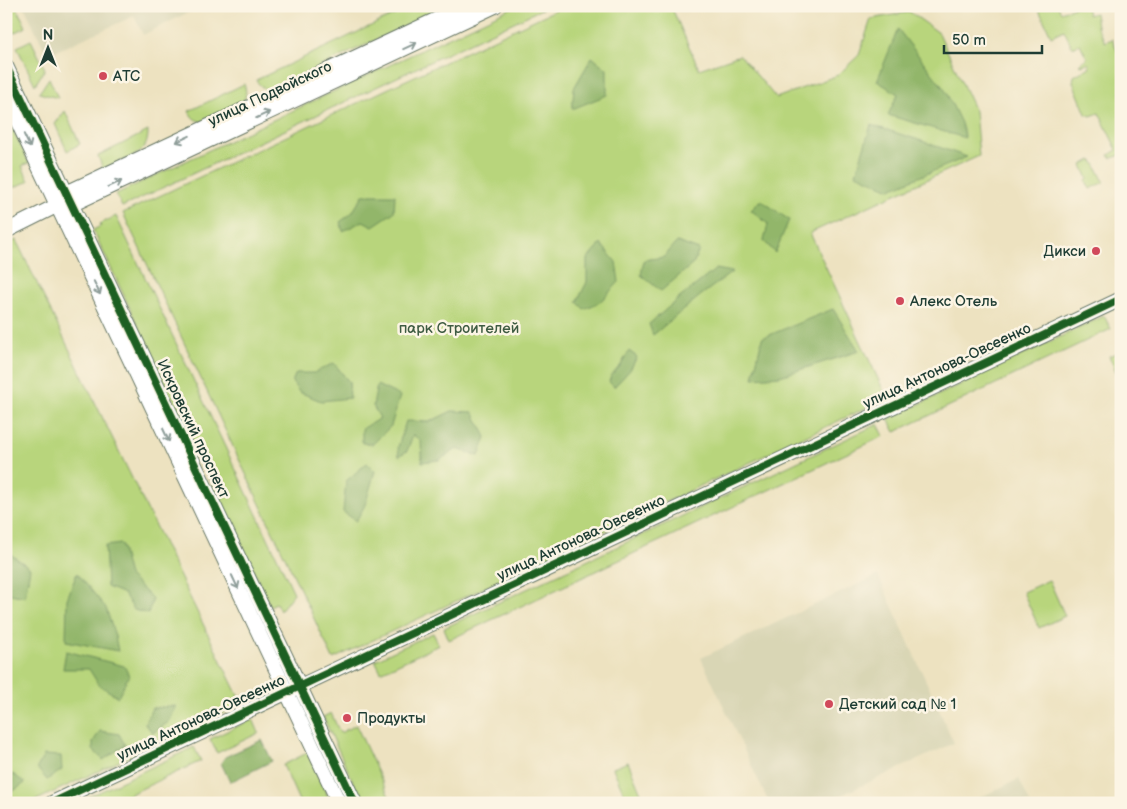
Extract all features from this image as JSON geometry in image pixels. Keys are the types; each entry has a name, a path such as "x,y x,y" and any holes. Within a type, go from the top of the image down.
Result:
{"street":[{"name":"улица Подвойского","path":"6,231 465,6"},
{"name":"улица Подвойского","path":"65,201 495,6"},
{"name":"Искровский проспект","path":"6,66 65,201 293,689 339,803"},
{"name":"Искровский проспект","path":"6,97 65,201"},
{"name":"улица Антонова-Овсеенко","path":"52,803 1121,299"},
{"name":"Искровский проспект","path":"293,689 354,803"}],"shaded area":[{"path":"24,6 201,6 143,35 134,16 47,55"},
{"name":"Детский сад № 1","path":"878,575 954,743 824,803 769,803 701,658"},
{"path":"1019,779 1030,803 968,803"}],"green space":[{"path":"6,6 16,6 26,27 11,34 6,24"},
{"path":"413,6 448,6 270,90 262,87 256,80"},
{"path":"515,6 548,6 122,207 116,194"},
{"name":"парк Строителей","path":"564,6 671,6 699,69 740,55 776,98 838,75 859,55 871,19 910,12 939,33 975,111 979,156 810,233 887,398 333,659 123,213"},
{"path":"1045,6 1058,6 1061,12 1077,6 1086,6 1088,15 1095,13 1097,26 1105,42 1112,39 1121,59 1121,155 1111,158 1109,155 1117,150 1099,113 1091,116 1086,114 1073,82 1074,76 1090,67 1088,63 1081,65 1080,63 1087,58 1080,44 1072,47 1064,30 1051,36 1039,10"},
{"path":"898,29 945,90 961,123 965,138 888,115 898,94 877,81"},
{"path":"31,40 45,69 35,85 17,47"},
{"path":"592,57 607,69 607,95 572,109 574,88"},
{"path":"49,78 58,98 39,93"},
{"path":"244,84 246,94 243,103 202,122 194,118 190,113 189,111"},
{"path":"65,111 80,144 67,151 55,124"},
{"path":"6,115 29,163 22,166 29,181 13,188 6,173"},
{"path":"871,125 967,157 890,189 856,174"},
{"path":"148,131 146,144 141,151 103,169 98,156"},
{"path":"1091,160 1094,162 1104,182 1090,189 1082,165"},
{"path":"363,195 395,195 394,212 373,226 363,221 343,231 340,222 352,213"},
{"path":"761,200 789,220 775,253 764,241 768,224 751,210"},
{"path":"116,216 294,593 280,611 276,603 270,606 93,230"},
{"path":"16,240 242,704 30,803 6,803 6,245"},
{"path":"677,242 699,250 694,263 661,291 641,275 644,260 664,257"},
{"path":"601,244 616,262 619,282 600,302 584,309 577,302 587,282 587,259"},
{"path":"716,269 732,272 653,335 649,324"},
{"path":"833,309 859,351 780,376 753,378 762,338"},
{"path":"1104,316 1111,329 895,432 888,419"},
{"path":"629,351 637,357 630,370 614,387 609,382 611,376 621,365"},
{"path":"1121,351 1121,380 1120,380 1109,356"},
{"path":"334,363 349,382 350,398 321,401 299,392 292,382 296,373 314,373"},
{"path":"377,385 400,396 391,426 373,444 362,443 362,429 380,418 373,406"},
{"path":"452,411 473,412 486,437 479,456 457,449 439,460 422,462 421,441 413,435 407,451 399,456 398,447 406,421 429,422"},
{"path":"878,424 884,436 449,640 444,628"},
{"path":"367,463 375,471 365,505 356,521 343,512 346,481"},
{"path":"121,544 129,576 153,599 148,614 134,610 124,594 107,587 105,546"},
{"path":"6,551 30,568 25,597 6,593"},
{"path":"77,573 106,608 118,651 66,641 67,599"},
{"path":"1049,580 1065,616 1039,628 1023,592"},
{"path":"433,633 439,645 381,672 375,660"},
{"path":"66,651 124,666 129,675 118,697 99,685 89,669 63,669"},
{"path":"176,706 170,721 153,733 145,724 152,708"},
{"path":"331,713 340,733 356,725 392,803 363,803 323,717"},
{"path":"253,719 259,733 217,753 210,739"},
{"path":"100,731 119,734 125,745 103,760 93,750 93,742"},
{"path":"262,740 272,761 230,782 221,763 225,757"},
{"path":"194,747 201,761 111,803 76,803"},
{"path":"307,753 331,803 300,803 283,765"},
{"path":"44,755 61,756 62,770 47,780 37,768"},
{"path":"628,762 645,803 628,803 613,768"},
{"path":"13,774 25,783 6,796 6,777"}],"cycle path":[{"path":"6,66 355,803"},
{"path":"52,803 1121,299"}],"place":[{"name":"АТС","path":"103,76"},
{"name":"Дикси","path":"1096,251"},
{"name":"Алекс Отель","path":"900,301"},
{"name":"Детский сад № 1","path":"829,704"},
{"name":"Продукты","path":"347,718"}]}
